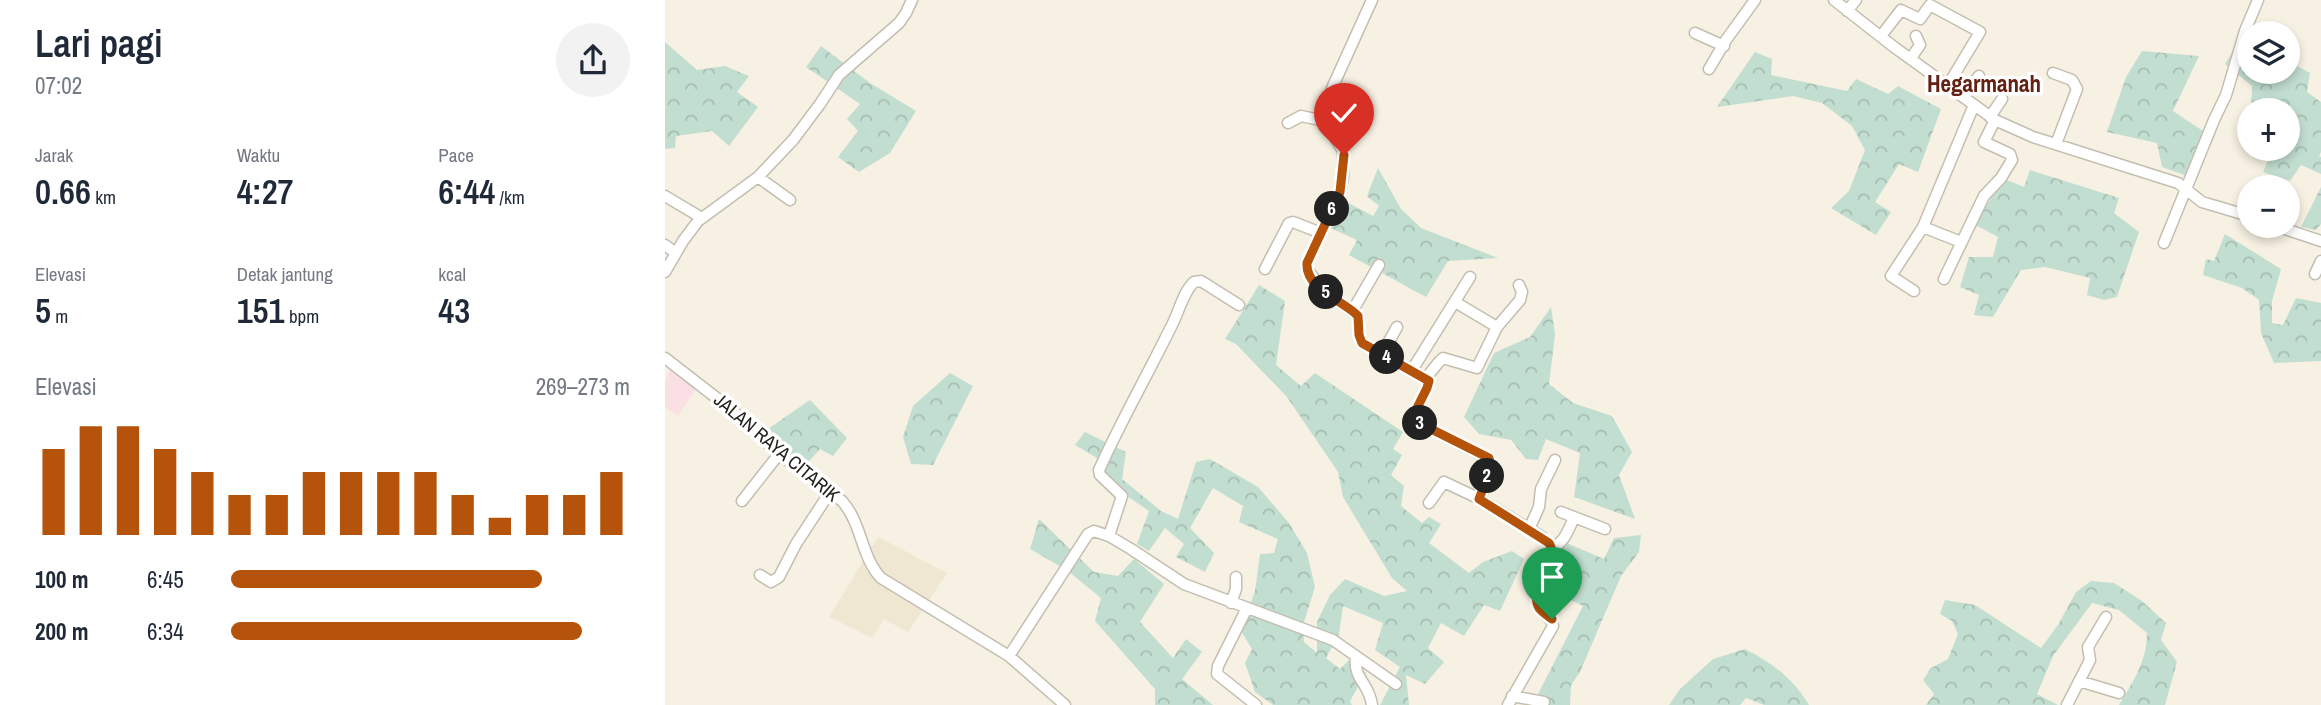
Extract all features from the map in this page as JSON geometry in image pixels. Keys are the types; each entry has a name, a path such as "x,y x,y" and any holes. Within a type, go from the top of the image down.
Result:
{"street":[{"path":"665,272 691,229 758,177 793,140 839,75 899,23 912,0"},
{"path":"1372,0 1324,112 1325,121 1342,147 1344,166 1340,192 1307,263 1308,273 1322,289 1358,316 1360,340 1365,345 1426,378 1429,385 1416,410 1416,419 1489,458 1491,468 1479,499"},
{"path":"1709,69 1755,0"},
{"path":"1834,0 1992,118 2032,137 2178,183 2202,202 2237,212"},
{"path":"1847,11 1856,0"},
{"path":"2164,243 2227,95 2245,32 2258,0"},
{"path":"1881,36 1901,10 1920,19 1930,5 1980,32 1948,85"},
{"path":"1695,33 1724,46"},
{"path":"1912,58 1920,45 1916,36"},
{"path":"2053,73 2072,80 2077,89 2056,144"},
{"path":"1963,96 1979,76"},
{"path":"1944,279 1984,196 2013,160 2010,154 1984,142 2002,99"},
{"path":"1914,291 1891,274 1923,227 1973,105"},
{"path":"1288,123 1301,116 1325,121"},
{"path":"758,177 790,200"},
{"path":"665,196 702,218"},
{"path":"1265,269 1289,223 1293,222 1321,233"},
{"path":"1923,227 1961,242"},
{"path":"2300,235 2321,242"},
{"path":"665,245 675,253"},
{"path":"2315,274 2321,261"},
{"path":"1353,310 1379,265"},
{"path":"1412,370 1471,277"},
{"path":"1109,536 1122,496 1100,475 1099,470 1189,287 1193,282 1201,281 1239,305"},
{"path":"1426,378 1443,358 1477,368 1497,327 1520,300 1520,285"},
{"path":"1455,302 1497,327"},
{"path":"1382,354 1397,327"},
{"name":"JALAN RAYA CITARIK","path":"665,358 707,389 779,454 848,508 870,562 881,578 1009,656 1065,705"},
{"path":"742,501 779,454"},
{"path":"1529,529 1539,507 1541,489 1555,460"},
{"path":"1429,503 1444,482 1529,529 1542,537 1552,548"},
{"path":"760,575 771,582 779,577 796,544 830,492"},
{"path":"1561,512 1605,529"},
{"path":"1552,548 1564,538 1574,518"},
{"path":"1009,656 1088,534 1094,531 1109,536 1184,584 1333,640 1396,684"},
{"path":"1544,702 1510,701 1553,626 1552,619 1540,609 1537,600 1538,590 1549,569 1552,548"},
{"path":"1231,603 1236,589 1236,577"},
{"path":"1247,608 1218,666 1217,674 1250,703"},
{"path":"2067,705 2090,660 2088,647 2106,617"},
{"path":"1356,656 1355,668 1370,694 1372,705"},
{"path":"2079,681 2119,693"}],"shaded area":[{"path":"673,366 698,386 678,416 665,407 665,380"},
{"path":"878,537 947,573 908,632 884,619 872,638 829,617"}],"green space":[{"path":"665,42 697,70 725,66 749,76 737,92 758,107 729,146 712,131 676,136 675,148 665,149"},
{"path":"2237,45 2237,74 2225,64"},
{"path":"821,46 870,83 916,111 890,153 859,172 838,157 858,131 847,119 860,104 806,67"},
{"path":"2142,51 2199,56 2173,111 2206,133 2187,176 2162,167 2157,143 2107,132 2126,77"},
{"path":"1755,52 1772,59 1771,75 1847,91 1856,79 1888,94 1898,86 1941,109 1918,172 1899,164 1875,202 1891,212 1876,235 1831,208 1849,191 1865,150 1852,126 1822,103 1793,96 1717,107"},
{"path":"2300,67 2310,73 2307,92 2321,102 2321,174 2301,165 2294,175 2272,175 2263,172 2268,161 2300,161 2300,98 2252,98 2252,86 2250,84 2300,84"},
{"path":"1378,168 1401,209 1421,228 1498,258 1448,261 1426,297 1349,255 1357,240 1326,226 1337,197 1373,216 1379,206 1367,196"},
{"path":"2030,170 2119,198 2114,213 2139,232 2117,297 2104,300 2087,295 2090,278 2045,267 2021,270 1993,317 1974,315 1979,295 1960,287 1969,257 1993,257 1998,237 1974,224 2004,179 2024,187"},
{"path":"2321,187 2321,224 2316,230 2301,227"},
{"path":"2225,234 2281,269 2272,301 2272,323 2283,325 2296,298 2321,303 2321,361 2274,363 2261,333 2259,300 2242,288 2203,275 2206,259 2214,261"},
{"path":"1259,285 1285,301 1276,365 1301,386 1315,373 1403,432 1393,449 1402,455 1391,475 1404,486 1401,506 1422,523 1429,517 1441,524 1429,543 1469,573 1483,562 1512,551 1524,559 1500,611 1484,605 1464,636 1441,623 1428,648 1444,662 1425,684 1406,675 1409,705 1380,705 1400,667 1375,650 1383,623 1343,606 1339,634 1326,658 1340,669 1349,660 1366,673 1350,701 1352,705 1273,705 1255,692 1245,663 1252,649 1241,631 1255,591 1260,554 1274,553 1278,539 1239,522 1243,506 1213,488 1190,528 1214,553 1205,572 1176,557 1184,544 1165,528 1149,551 1137,544 1149,511 1102,479 1102,461 1075,445 1085,432 1126,452 1122,479 1161,511 1178,519 1196,462 1210,459 1258,487 1289,523 1307,553 1315,587 1303,625 1304,642 1317,653 1317,622 1330,595 1345,579 1384,596 1407,591 1392,578 1343,497 1338,472 1287,397 1236,344 1225,339"},
{"path":"1551,307 1555,335 1549,384 1573,403 1612,416 1632,452 1619,475 1635,519 1574,497 1580,453 1546,439 1538,460 1526,459 1511,440 1479,434 1464,417 1494,353 1530,337"},
{"path":"950,373 973,386 933,465 911,464 903,437 913,406"},
{"path":"810,400 847,438 833,456 820,449 803,468 775,452 762,433"},
{"path":"1039,519 1094,572 1118,576 1134,559 1164,584 1140,622 1173,658 1186,639 1202,652 1182,679 1213,705 1155,705 1155,689 1095,621 1101,598 1068,571 1030,549"},
{"path":"1641,535 1639,552 1621,576 1580,672 1571,685 1570,705 1550,705 1538,694 1583,606 1563,596 1563,580 1553,572 1562,541 1604,559 1614,538"},
{"path":"2091,581 2114,583 2142,601 2166,623 2161,640 2177,662 2165,705 2119,705 2142,662 2147,633 2119,610 2092,603 2053,656 2037,694 2058,705 1926,705 1934,694 1923,680 1931,668 1948,659 1958,634 1952,621 1940,614 1945,600 1975,605 2041,648 2058,625 2076,592"},
{"path":"1745,649 1781,672 1809,705 1764,705 1746,698 1740,705 1669,705 1680,689 1713,659"}],"district":[{"name":"Hegarmanah","path":"1984,84"}],"route":[{"path":"1344,155 1340,192 1307,263 1308,273 1322,289 1358,316 1362,343 1429,381 1415,412 1419,423 1489,458 1491,468 1479,499 1549,543 1553,553 1552,561 1538,590 1537,600 1540,609 1552,619"}]}
